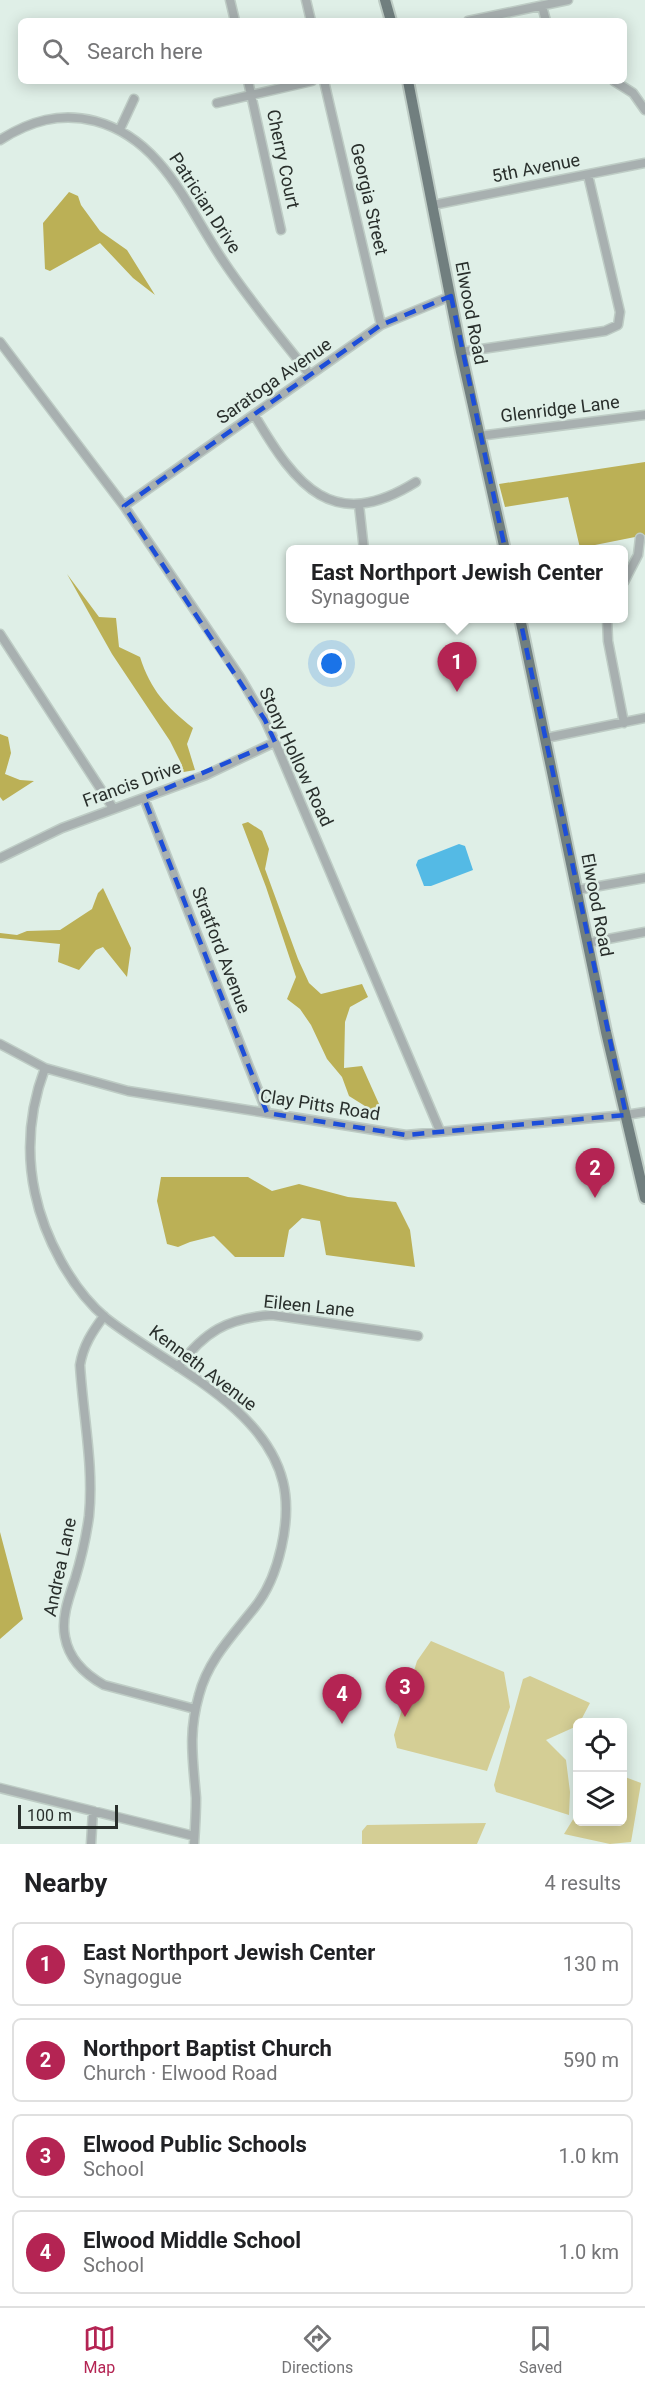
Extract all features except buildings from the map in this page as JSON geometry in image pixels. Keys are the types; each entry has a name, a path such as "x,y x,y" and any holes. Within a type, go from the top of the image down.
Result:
{"main road":[{"path":"386,0 390,18"},
{"name":"Elwood Road","path":"409,84 460,352 504,545"},
{"name":"Elwood Road","path":"521,623 587,943 645,1198"}],"street":[{"path":"230,0 234,18"},
{"path":"306,0 309,18"},
{"path":"483,18 568,0"},
{"path":"542,6 545,18"},
{"name":"Cherry Court","path":"249,84 281,230"},
{"path":"217,103 299,84"},
{"name":"Georgia Street","path":"325,84 381,325"},
{"path":"619,84 633,93 645,110"},
{"path":"120,129 134,99"},
{"name":"Patrician Drive","path":"0,140 39,120 56,118 81,118 120,129 154,156 189,204 231,272 310,375"},
{"name":"5th Avenue","path":"433,205 645,163"},
{"path":"460,352 605,331 618,325 620,312 588,175"},
{"name":"Saratoga Avenue","path":"124,506 255,416 381,325 451,296"},
{"name":"Stony Hollow Road","path":"0,342 124,506 249,692 275,742 440,1131"},
{"name":"Glenridge Lane","path":"479,436 645,415"},
{"path":"255,416 269,440 298,479 324,498 359,505 399,493 416,482"},
{"path":"359,505 364,545"},
{"path":"628,574 638,555 640,538"},
{"path":"608,623 608,641 624,723"},
{"path":"0,634 113,808"},
{"path":"546,738 645,718"},
{"name":"Francis Drive","path":"0,858 62,828 206,775 275,742"},
{"name":"Stratford Avenue","path":"144,798 267,1113"},
{"path":"577,890 645,878"},
{"path":"587,943 645,932"},
{"name":"Clay Pitts Road","path":"0,1044 45,1068 128,1092 406,1135 645,1112"},
{"name":"Kenneth Avenue","path":"45,1068 37,1089 30,1132 32,1181 37,1206 48,1235 63,1264 104,1316 234,1409 261,1436 277,1465 284,1488 286,1511 281,1550 275,1569 256,1605 215,1658 199,1692 191,1750 196,1798 194,1840"},
{"name":"Eileen Lane","path":"178,1367 190,1351 218,1328 234,1320 255,1316 272,1315 418,1336"},
{"name":"Andrea Lane","path":"104,1316 88,1339 82,1352 80,1365 90,1473 89,1516 86,1537 65,1613 65,1638 75,1661 93,1679 104,1685 195,1709"},
{"path":"0,1788 93,1811 194,1840"},
{"path":"91,1844 93,1811"}],"highlighted area":[{"path":"451,296 626,1115 406,1135 267,1113 144,798 275,742 265,720 124,506 381,325"}],"shaded area":[{"path":"69,192 78,196 81,205 100,231 127,250 155,295 133,278 100,243 50,271 45,269 43,223"},
{"path":"645,462 645,535 595,545 579,545 568,497 505,507 499,484"},
{"path":"67,574 99,617 116,618 119,647 140,657 154,689 193,728 187,744 195,770 178,773 182,765 170,741 112,654"},
{"path":"0,734 8,737 11,753 5,774 20,780 34,781 3,801 0,797"},
{"path":"248,822 262,831 269,849 265,869 309,983 321,994 362,984 368,997 350,1007 345,1022 344,1068 362,1066 379,1104 373,1111 349,1096 342,1077 327,1059 311,1025 300,1009 287,999 296,977 242,824"},
{"path":"103,888 131,948 127,977 103,947 96,950 79,970 58,962 60,944 0,938 0,933 17,935 27,931 60,930 92,909 98,893"},
{"path":"161,1177 248,1177 272,1191 299,1184 348,1197 396,1202 410,1230 415,1267 326,1255 320,1221 302,1218 289,1230 284,1257 235,1257 214,1236 178,1247 167,1244 157,1201"},
{"path":"0,1532 23,1619 0,1639"},
{"path":"431,1641 504,1672 510,1707 487,1771 397,1748 394,1735 417,1661"},
{"path":"530,1676 590,1703 582,1718 573,1718 573,1728 546,1740 566,1760 570,1792 569,1815 496,1792 494,1785 523,1679"},
{"path":"627,1778 641,1783 631,1842 610,1844 564,1834 573,1819 573,1826 627,1826"},
{"path":"486,1823 477,1844 362,1844 362,1831 367,1825"}],"water":[{"path":"459,844 465,846 473,870 431,886 424,886 416,865 418,860"}],"place":[{"name":"East Northport Jewish Center","path":"457,692"},
{"name":"Northport Baptist Church","path":"595,1198"},
{"name":"Elwood Public Schools","path":"405,1717"},
{"name":"Elwood Middle School","path":"342,1724"}]}
